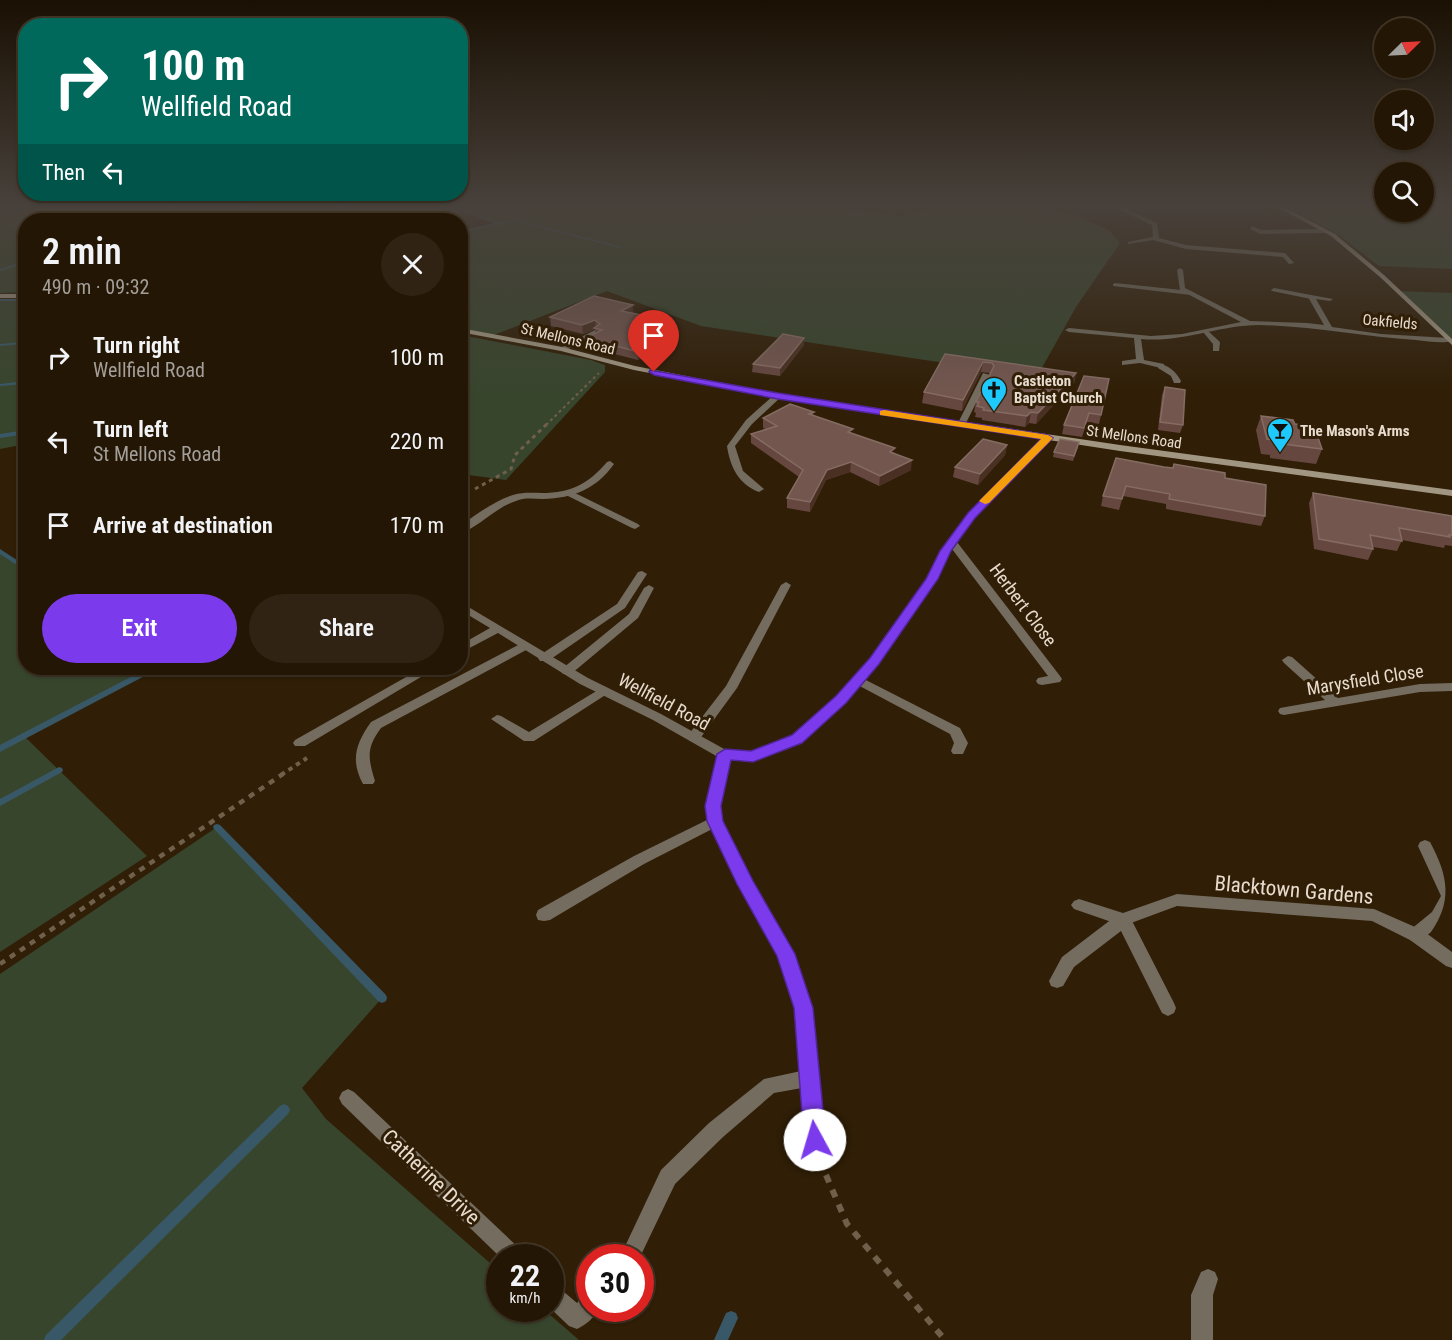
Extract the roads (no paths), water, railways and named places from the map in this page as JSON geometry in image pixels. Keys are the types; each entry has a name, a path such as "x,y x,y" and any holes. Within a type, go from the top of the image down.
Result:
{"street":[{"path":"1373,269 1450,341"},
{"path":"1180,270 1182,289 1191,293"},
{"path":"1115,285 1191,293"},
{"path":"1274,290 1330,299"},
{"name":"Oakfields","path":"1191,293 1248,323"},
{"path":"0,297 18,296"},
{"path":"1311,297 1329,328"},
{"name":"Oakfields","path":"1070,330 1137,337 1182,336 1233,324 1248,323 1307,325 1381,336 1450,341"},
{"name":"St Mellons Road","path":"468,331 562,349 634,368 778,396 1048,438 1452,493"},
{"path":"562,349 595,332"},
{"path":"1205,332 1217,344 1216,349"},
{"path":"1381,336 1383,345"},
{"path":"1137,337 1140,361"},
{"path":"1125,363 1140,361 1161,366 1174,375 1177,381"},
{"path":"961,425 986,375"},
{"path":"759,489 743,479 734,464 731,446 749,422 778,396"},
{"name":"Wellfield Road","path":"468,610 567,671 725,754 753,757 797,739 841,700 874,661 932,579 952,542 972,515 1048,438"},
{"path":"468,525 496,506 519,496 571,494 597,480 610,464"},
{"path":"571,494 635,526"},
{"name":"Herbert Close","path":"952,542 1056,679 1042,681"},
{"path":"544,658 621,606 642,574"},
{"path":"694,738 731,688 786,585"},
{"path":"567,671 634,616 649,588"},
{"path":"468,645 497,628"},
{"path":"368,781 362,760 363,742 376,725 524,646"},
{"path":"1288,660 1334,701"},
{"path":"300,743 418,675"},
{"path":"858,680 956,731 961,743 958,751"},
{"name":"Marysfield Close","path":"1284,711 1420,688 1452,687"},
{"path":"497,719 529,738 603,691"},
{"path":"725,754 713,806 715,821 746,884 786,954 804,1008 811,1078 812,1126 818,1155"},
{"path":"544,915 639,860 715,821"},
{"path":"1416,935 1438,917 1449,896 1425,846"},
{"name":"Blacktown Gardens","path":"1058,981 1068,963 1124,920 1177,900 1374,915 1416,935 1452,961"},
{"path":"1079,905 1124,920 1168,1008"},
{"path":"636,1244 668,1177 716,1130 770,1085 811,1078"},
{"name":"Catherine Drive","path":"348,1098 500,1244"},
{"path":"1202,1340 1202,1295 1208,1279"},
{"path":"564,1306 576,1317"}],"waterway":[{"path":"0,270 5,269"},
{"path":"0,300 18,300"},
{"path":"0,345 18,343"},
{"path":"0,385 18,383"},
{"path":"0,436 18,433"},
{"path":"0,551 18,563"},
{"path":"0,749 140,675"},
{"path":"0,803 59,770"},
{"path":"217,827 382,998"},
{"path":"51,1340 284,1110"},
{"path":"721,1340 731,1318"}],"place":[{"name":"Castleton Baptist Church","path":"994,413"},
{"name":"The Mason's Arms","path":"1280,454"}]}
